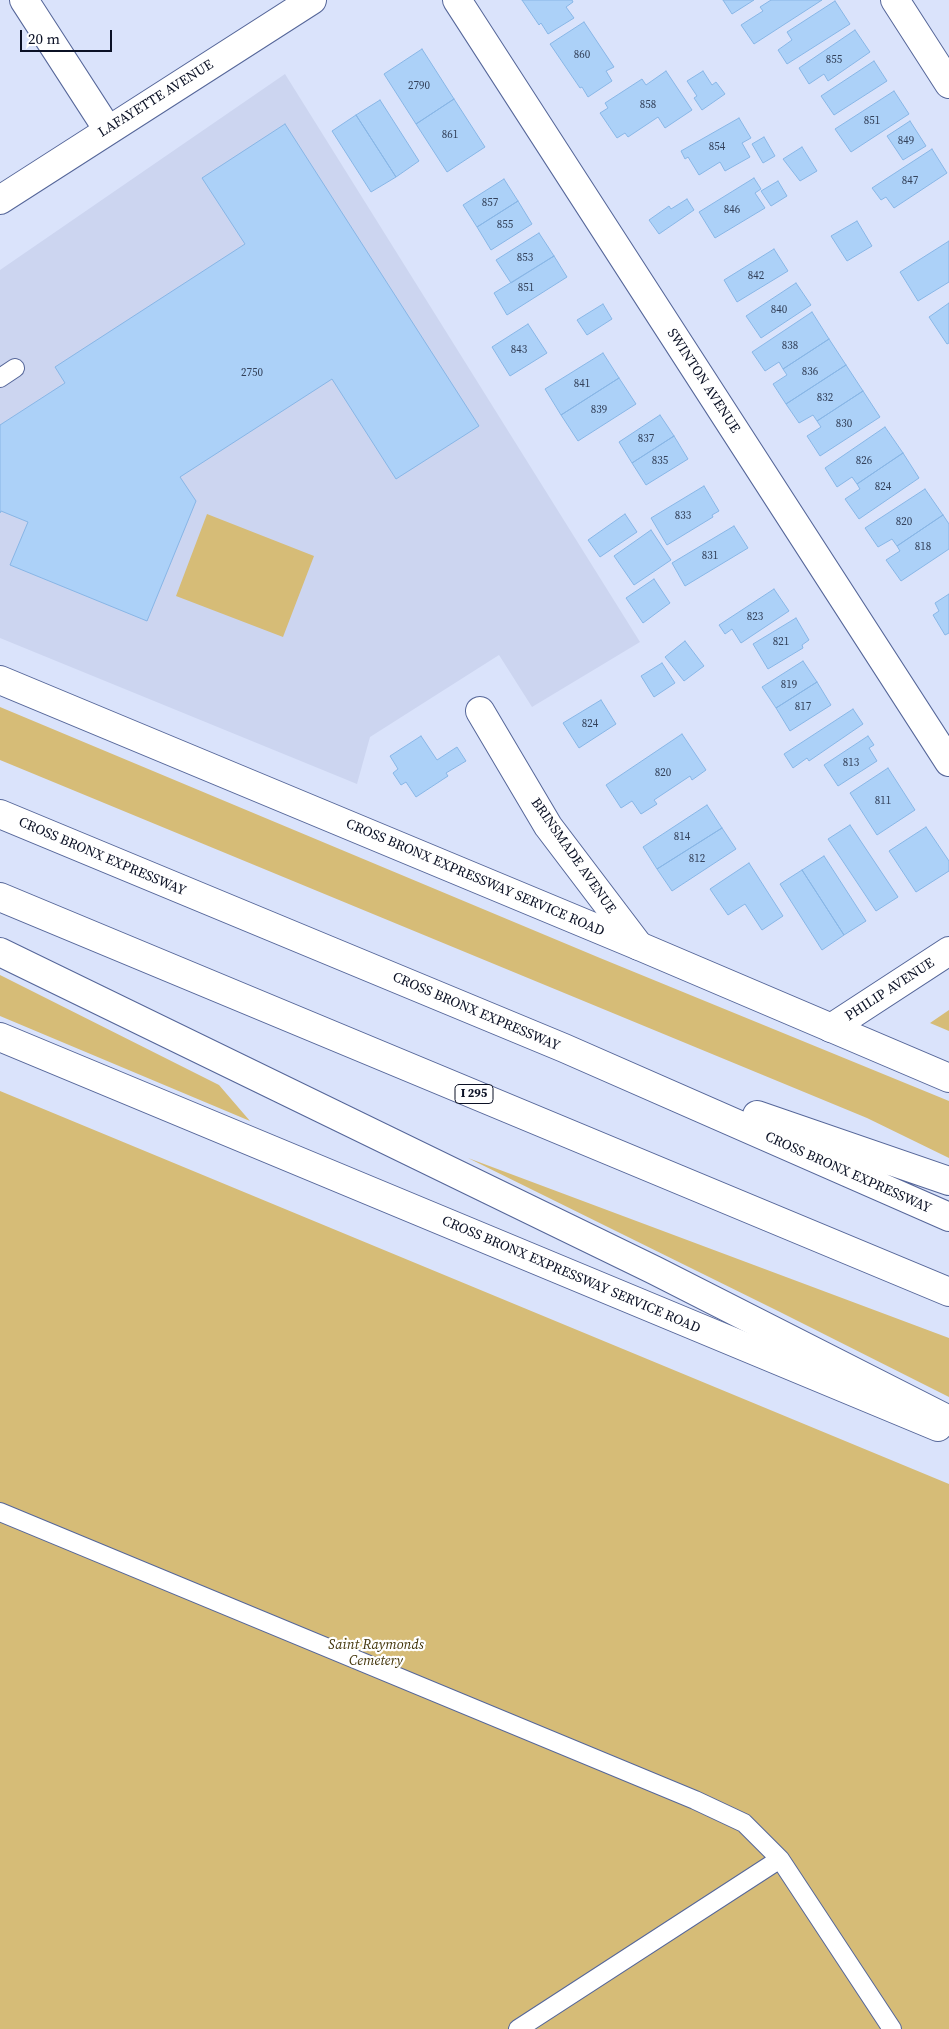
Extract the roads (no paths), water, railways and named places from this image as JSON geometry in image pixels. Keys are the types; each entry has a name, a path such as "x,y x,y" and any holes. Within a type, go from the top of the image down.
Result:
{"main road":[{"path":"24,0 108,130"},
{"name":"LAFAYETTE AVENUE","path":"0,200 312,0"},
{"name":"SWINTON AVENUE","path":"457,0 949,762"},
{"path":"895,0 949,84"},
{"name":"CROSS BRONX EXPRESSWAY SERVICE ROAD","path":"0,680 639,946 949,1078"},
{"name":"BRINSMADE AVENUE","path":"480,711 548,826 639,946"},
{"name":"CROSS BRONX EXPRESSWAY","path":"0,814 564,1048 949,1217"},
{"name":"I 295","path":"0,897 949,1292"},
{"name":"PHILIP AVENUE","path":"831,1028 949,951"},
{"path":"0,952 654,1270 949,1420"},
{"name":"CROSS BRONX EXPRESSWAY SERVICE ROAD","path":"0,1037 949,1431"},
{"path":"564,1048 949,1182"}],"lane":[{"path":"0,378 15,368"},
{"path":"0,1512 696,1800 744,1823 780,1859 892,2029"},
{"path":"518,2029 780,1859"}],"park label":[{"name":"Saint Raymonds Cemetery","path":"376,1654"}]}
